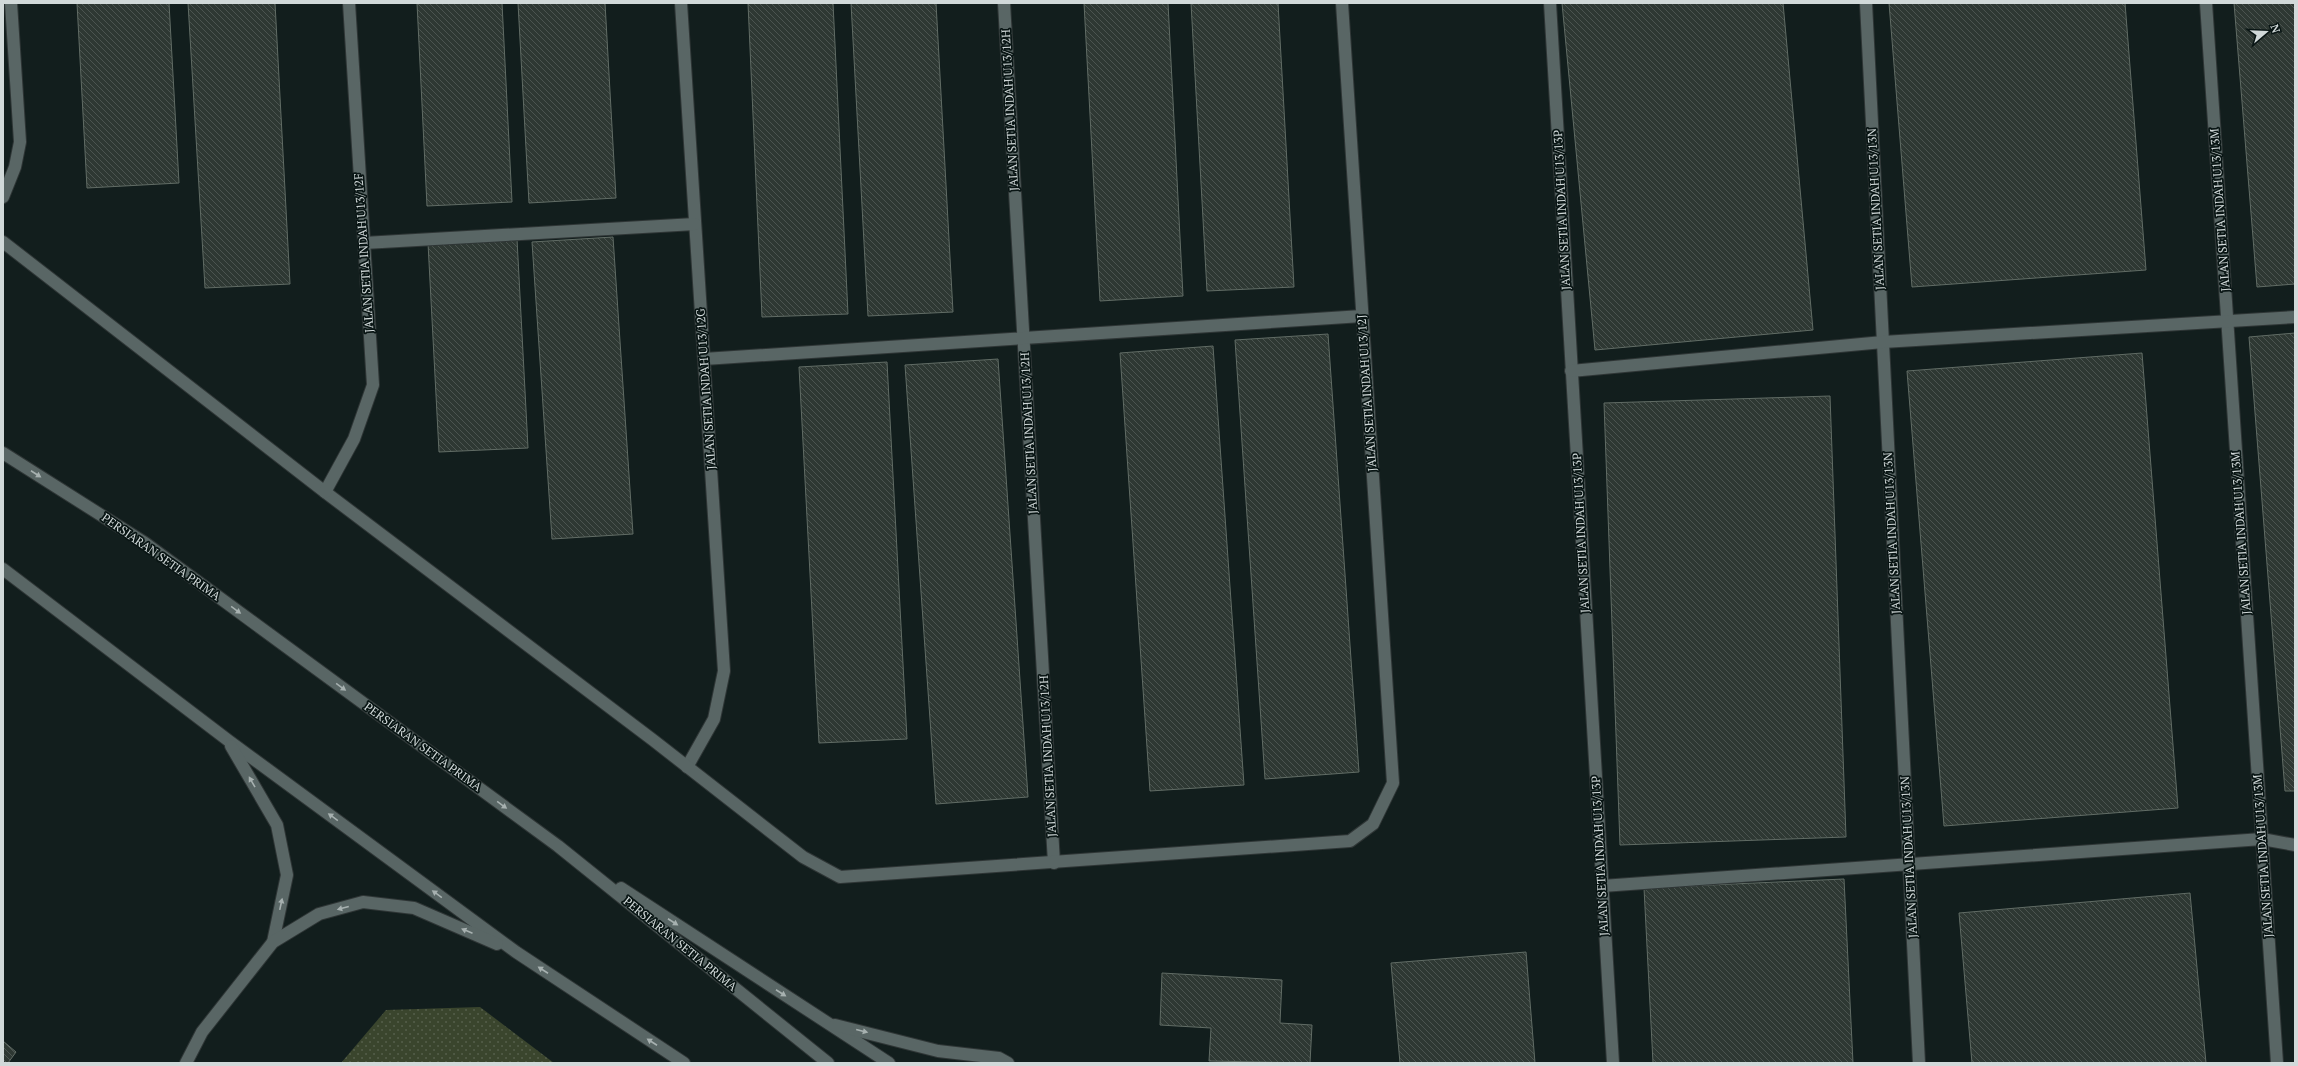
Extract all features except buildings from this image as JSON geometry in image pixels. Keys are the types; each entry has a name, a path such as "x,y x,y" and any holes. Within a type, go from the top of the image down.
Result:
{"street":[{"path":"3,197 15,167 20,142 11,3"},
{"name":"JALAN SETIA INDAH U13/12F","path":"325,492 354,439 373,385 349,3"},
{"name":"JALAN SETIA INDAH U13/12G","path":"680,3 724,671 714,719 688,767"},
{"name":"JALAN SETIA INDAH U13/12H","path":"1004,3 1054,863"},
{"name":"JALAN SETIA INDAH U13/12J","path":"1054,863 1350,841 1373,824 1393,783 1342,3"},
{"name":"JALAN SETIA INDAH U13/13P","path":"1550,3 1613,1063"},
{"name":"JALAN SETIA INDAH U13/13N","path":"1866,3 1919,1063"},
{"name":"JALAN SETIA INDAH U13/13M","path":"2206,3 2277,1063"},
{"path":"364,243 695,224"},
{"path":"3,242 325,492 688,767 803,857 840,877 1054,863"},
{"path":"704,359 1362,316"},
{"path":"1571,371 1883,342 2295,318"},
{"name":"PERSIARAN SETIA PRIMA","path":"3,453 145,543 558,846 828,1063"},
{"path":"3,569 228,741 516,952 684,1063"},
{"path":"228,741 277,825 287,875 273,942"},
{"path":"1602,886 2262,839 2295,845"},
{"path":"558,846 824,1022 889,1063"},
{"path":"186,1063 202,1032 273,942 319,914 363,902 414,908 516,952"},
{"path":"824,1022 938,1051 999,1058 1008,1063"}],"green space":[{"path":"480,1007 554,1063 341,1063 386,1010"}]}
